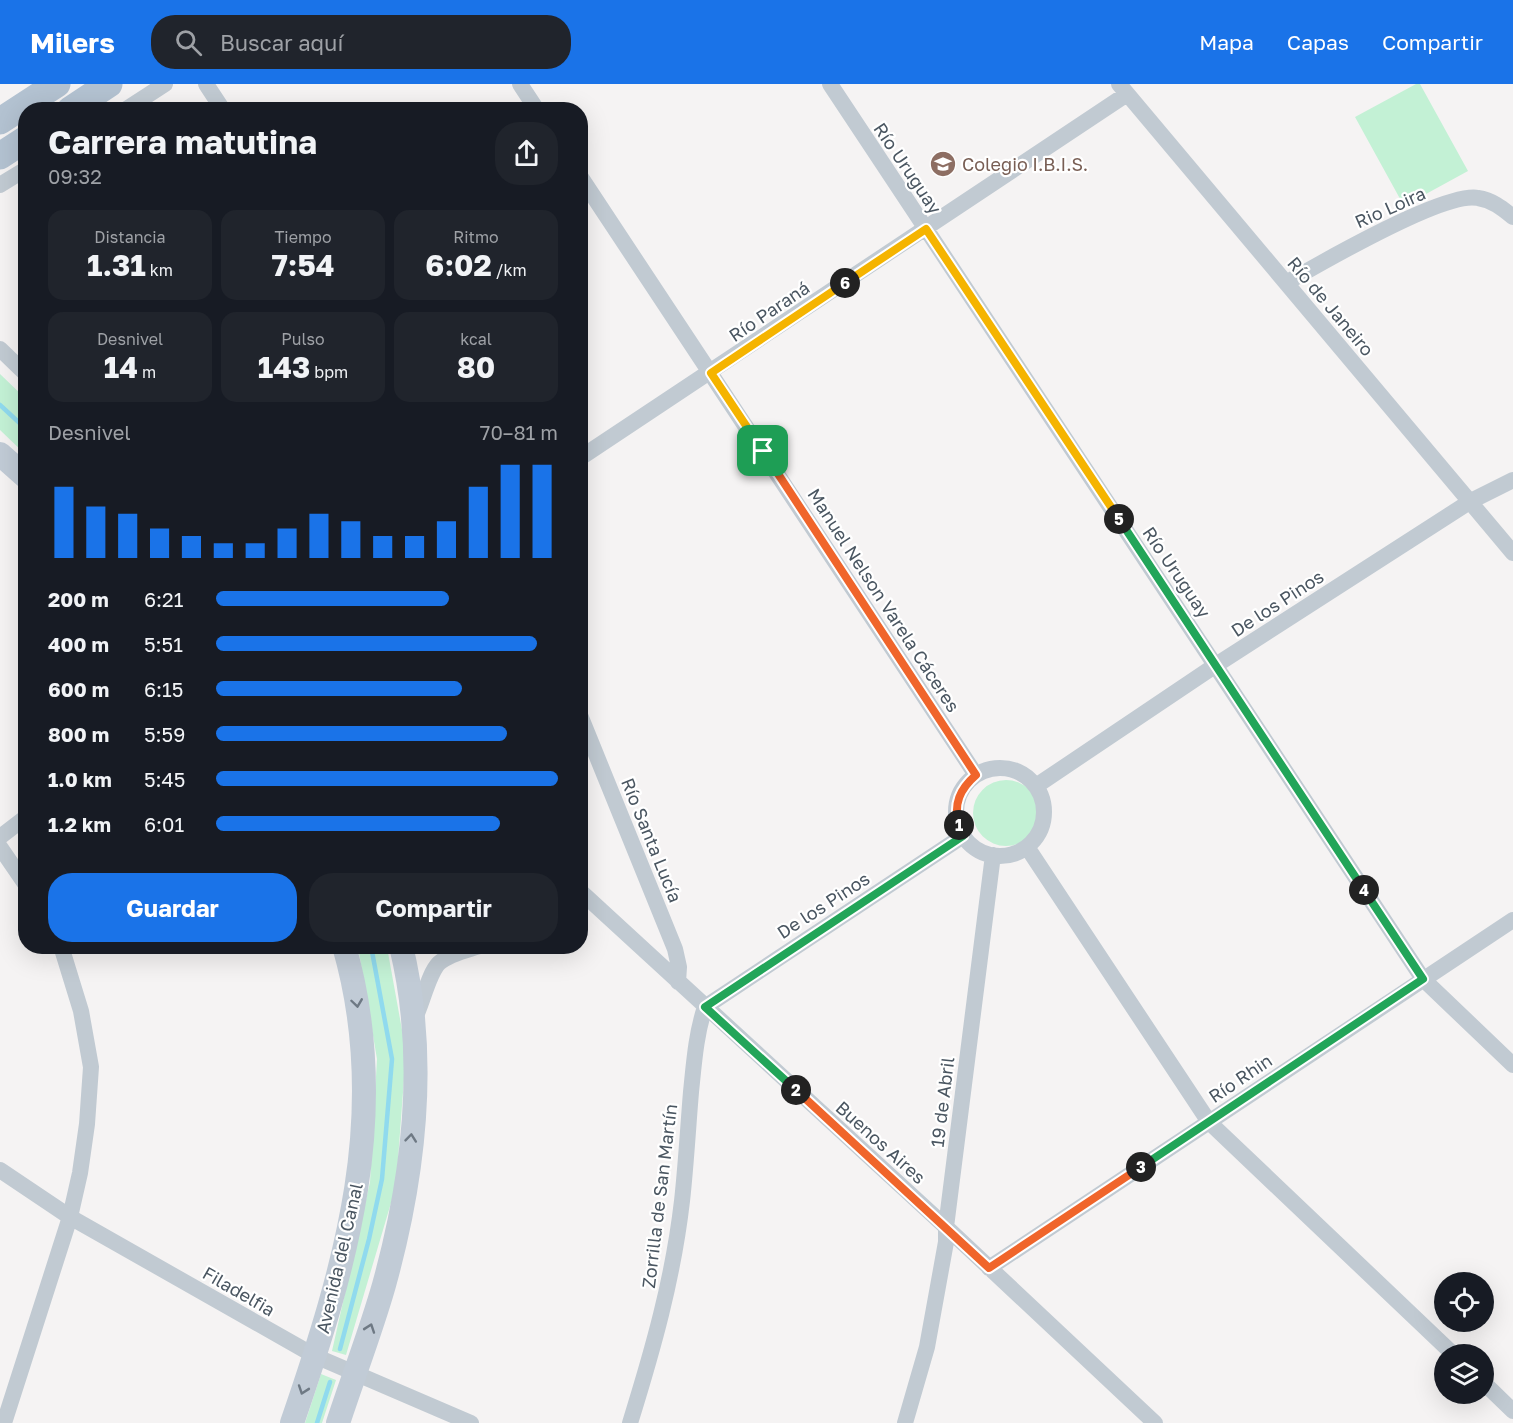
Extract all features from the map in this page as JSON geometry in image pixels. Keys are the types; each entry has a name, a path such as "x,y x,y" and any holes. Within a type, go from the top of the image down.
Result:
{"main road":[{"path":"29,102 57,84"},
{"path":"82,102 109,84"},
{"path":"0,121 18,109"},
{"path":"0,156 18,144"}],"street":[{"path":"137,102 165,84"},
{"path":"206,84 218,102"},
{"path":"520,84 532,102"},
{"name":"Río Uruguay","path":"830,84 1423,979 1513,1065"},
{"name":"Río Paraná","path":"588,453 926,229 1123,89"},
{"name":"Río de Janeiro","path":"1123,89 1513,553"},
{"path":"0,185 18,174"},
{"name":"Manuel Nelson Varela Cáceres","path":"588,188 976,775"},
{"name":"Rio Loira","path":"1286,283 1347,248 1447,202 1476,197 1499,205 1513,217"},
{"path":"0,349 18,366"},
{"path":"0,454 18,470"},
{"name":"De los Pinos","path":"1036,786 1216,665 1471,501 1513,480"},
{"name":"Río Santa Lucía","path":"588,735 675,949 679,968 678,982"},
{"path":"1008,769 1026,776 1036,786 1042,798 1044,811 1042,825 1036,837 1027,847 1016,852 993,855 971,845 963,836 956,810 959,796 976,775 988,770 1008,769"},
{"path":"0,837 18,823"},
{"name":"De los Pinos","path":"705,1007 963,836"},
{"path":"0,847 18,873"},
{"path":"1027,847 1209,1122 1442,1344"},
{"name":"19 de Abril","path":"905,1423 927,1347 946,1242 946,1227 993,855"},
{"name":"Buenos Aires","path":"588,898 946,1227 1155,1423"},
{"name":"Río Rhin","path":"989,1268 1513,920"},
{"path":"4,1423 70,1217 86,1134 91,1067 81,1011 63,954"},
{"name":"Avenida del Canal","path":"292,1423 315,1356 344,1253 358,1185 363,1117 364,1052 354,982 346,954"},
{"path":"338,1423 384,1287 399,1228 413,1116 414,1020 402,954"},
{"path":"414,1020 421,1008 432,972 440,961 459,954"},
{"name":"Zorrilla de San Martín","path":"630,1423 663,1312 676,1246 694,1059 699,1023 705,1007"},
{"name":"Filadelfia","path":"0,1170 70,1217 315,1356 471,1423"},
{"path":"1494,1393 1513,1412"}],"green space":[{"path":"1416,84 1420,84 1468,171 1404,206 1355,117"},
{"path":"0,374 18,391 18,447 0,430"},
{"path":"1006,780 1019,783 1029,790 1036,800 1039,813 1036,826 1029,836 1019,843 1006,846 993,843 983,836 976,826 973,813 976,800 983,790 993,783"},
{"path":"359,954 388,954 406,1052 396,1186 346,1355 332,1351 370,1182 377,1059"},
{"path":"321,1374 336,1380 322,1423 305,1423"}],"waterway":[{"path":"0,405 18,422"},
{"path":"340,1349 382,1179 392,1059 372,954"},
{"path":"317,1423 330,1382"}],"place":[{"name":"Colegio I.B.I.S.","path":"943,164"}],"route":[{"path":"926,229 1423,979 989,1268 705,1007 963,836 956,810 959,796 976,775 763,451 711,373 926,229"}]}
